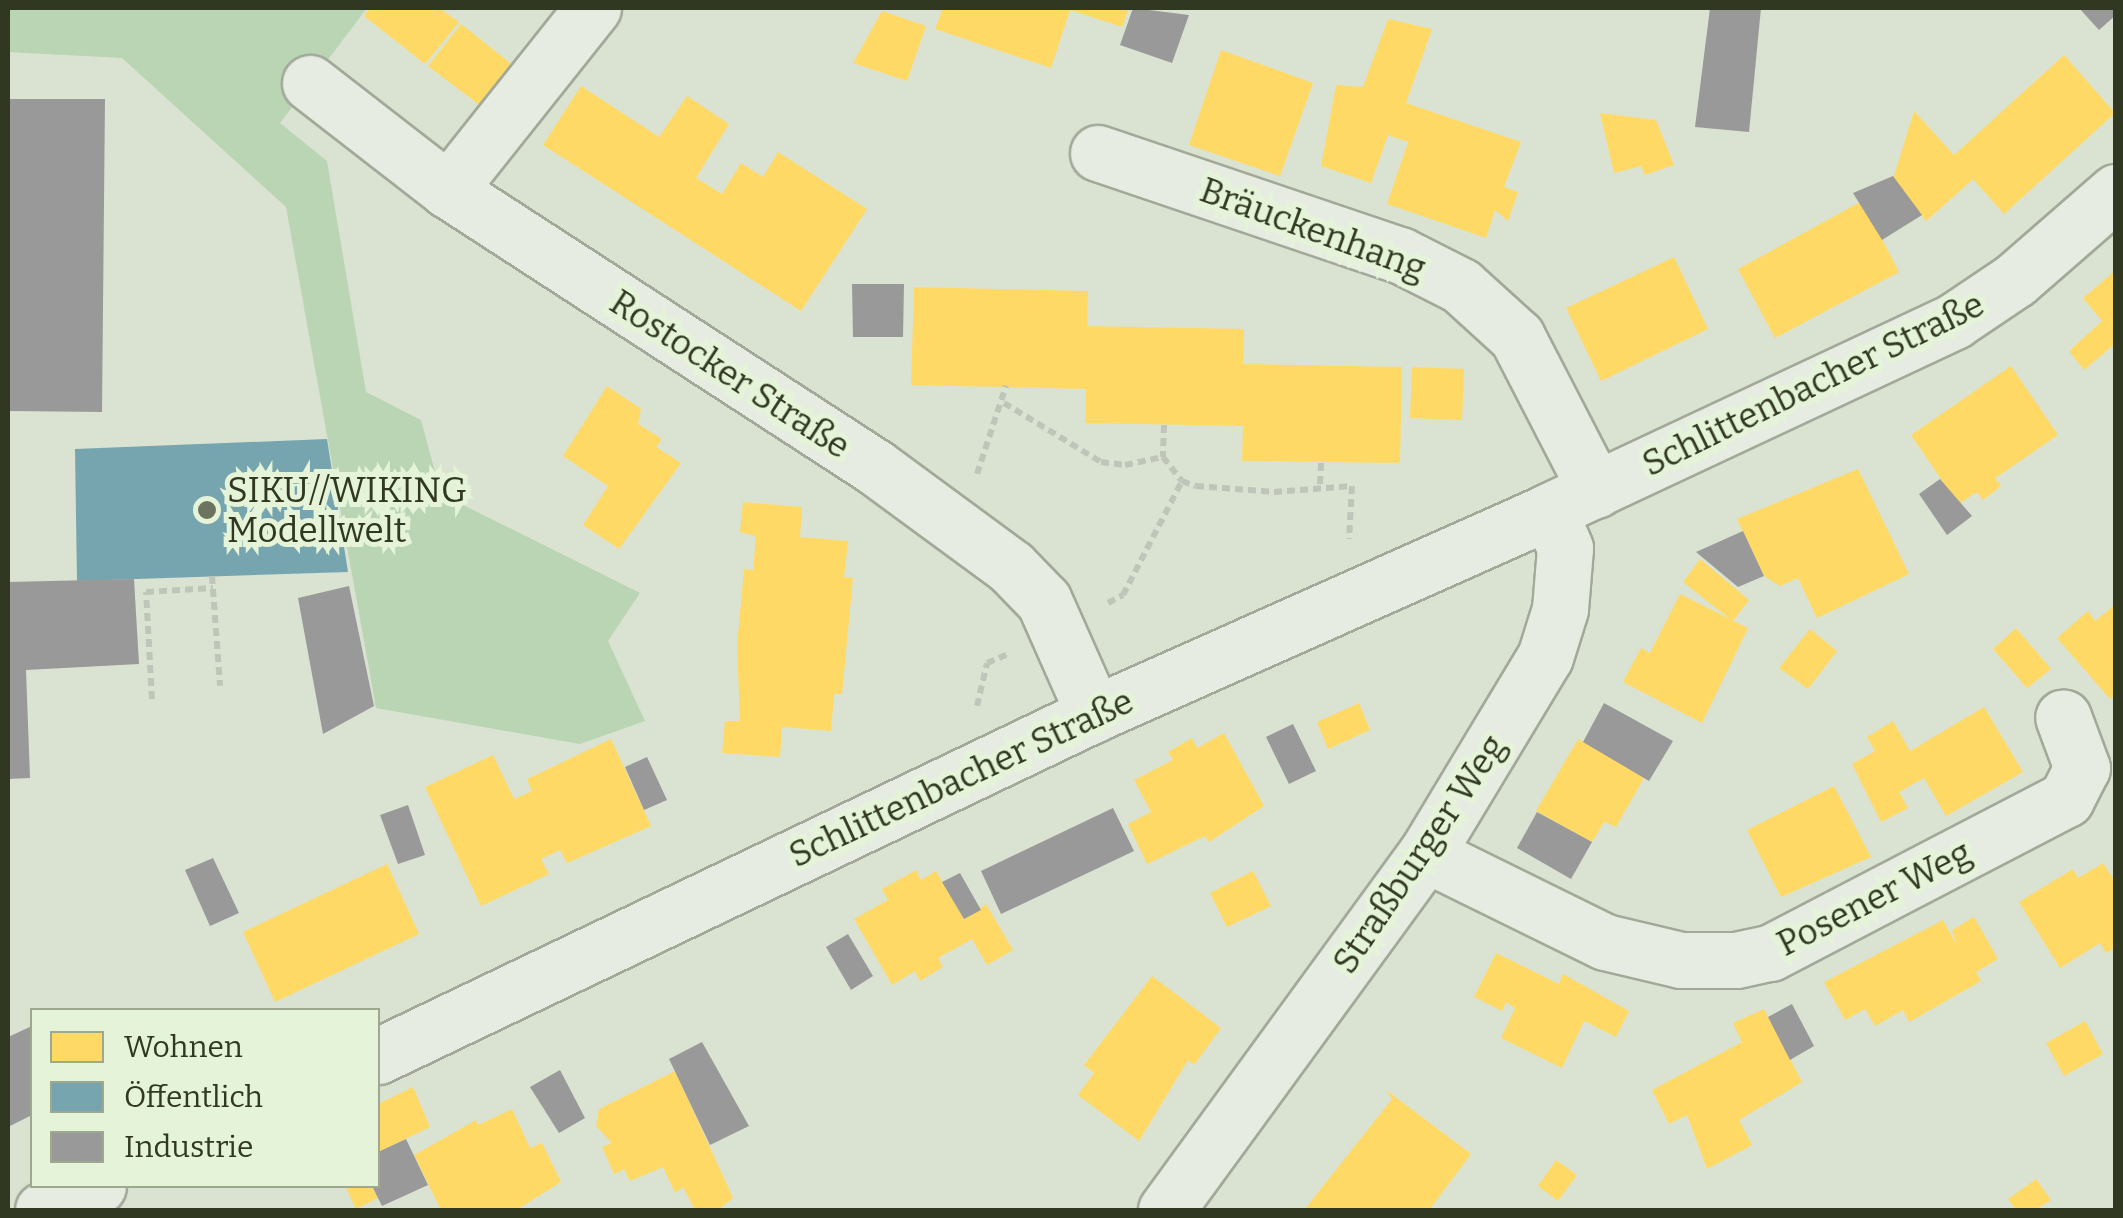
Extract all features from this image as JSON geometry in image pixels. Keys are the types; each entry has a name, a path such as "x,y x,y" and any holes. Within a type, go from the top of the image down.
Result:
{"street":[{"path":"448,190 593,8"},
{"name":"Rostocker Straße","path":"310,82 448,190 875,467 1011,568 1044,601 1094,714"},
{"name":"Bräuckenhang","path":"1098,153 1400,255 1461,286 1518,337 1573,500"},
{"name":"Schlittenbacher Straße","path":"380,1055 1094,714 1573,500 1954,321 2015,280 2116,192"},
{"name":"Straßburger Weg","path":"1166,1210 1426,854 1545,657 1560,609 1573,500"},
{"name":"Posener Weg","path":"1426,854 1605,942 1681,960 1736,960 1818,930 2066,798 2082,768 2063,717"},
{"path":"43,1210 93,1188"}],"path":[{"path":"976,477 1004,403 1006,386"},
{"path":"1004,403 1101,462 1125,465 1163,457"},
{"path":"1164,425 1163,457 1182,480 1274,492 1320,484 1352,486 1349,546"},
{"path":"1320,484 1321,462"},
{"path":"1132,577 1182,480"},
{"path":"212,576 220,686"},
{"path":"152,699 146,592 212,588"}],"green space":[{"path":"8,8 367,8 280,123 327,161 366,392 421,420 441,494 640,593 608,641 645,721 580,744 376,708 286,207 122,58 8,52"}],"building: Wohnen":[{"path":"370,8 439,8 459,22 425,64 364,16"},
{"path":"943,8 1129,8 1122,27 1070,10 1051,68 935,29"},
{"path":"882,11 926,26 907,81 853,63"},
{"path":"1388,19 1432,29 1406,103 1521,142 1504,187 1518,192 1508,221 1495,210 1486,238 1387,204 1408,142 1388,135 1371,183 1321,166 1336,85 1363,87"},
{"path":"461,24 518,69 486,110 428,66"},
{"path":"1221,50 1313,83 1280,176 1189,145"},
{"path":"2064,55 2115,113 2004,214 1973,179 1926,221 1893,179 1914,111 1954,155"},
{"path":"581,86 659,137 687,96 729,124 696,178 722,194 741,163 763,177 778,152 867,209 801,311 543,145"},
{"path":"1600,113 1656,120 1674,165 1645,175 1641,166 1614,173"},
{"path":"1862,201 1899,272 1775,338 1738,269"},
{"path":"1674,257 1708,329 1601,381 1566,308"},
{"path":"2116,270 2116,343 2084,370 2069,351 2102,321 2083,298"},
{"path":"914,287 1088,291 1087,326 1244,329 1243,364 1402,367 1400,463 1242,461 1243,426 1085,423 1086,389 911,385"},
{"path":"2011,366 2058,435 1995,478 2001,486 1983,500 1977,492 1958,504 1911,435"},
{"path":"1412,367 1464,369 1462,420 1410,418"},
{"path":"607,386 641,409 638,424 662,439 656,447 681,463 619,549 583,525 608,486 563,456"},
{"path":"1858,469 1909,574 1817,618 1798,578 1780,586 1764,576 1737,519"},
{"path":"743,502 802,507 800,537 848,541 844,577 853,578 842,694 834,694 831,731 782,727 780,757 722,753 725,721 740,721 737,646 744,569 753,570 756,536 740,532"},
{"path":"1700,559 1749,600 1733,621 1748,628 1702,723 1623,682 1641,648 1650,653 1680,594 1730,619 1683,582"},
{"path":"2116,604 2116,694 2110,699 2057,638 2088,611 2095,621"},
{"path":"2016,628 2051,669 2027,688 1993,649"},
{"path":"1810,629 1837,651 1808,689 1779,668"},
{"path":"1359,703 1370,730 1328,749 1317,722"},
{"path":"1984,707 2023,772 1946,816 1924,778 1899,792 1908,808 1881,822 1852,764 1875,751 1867,737 1893,721 1910,751"},
{"path":"1224,733 1264,806 1209,842 1205,836 1147,864 1128,824 1151,812 1134,780 1173,760 1168,752 1192,738 1197,748"},
{"path":"611,739 651,826 567,863 560,850 541,859 549,874 481,906 425,787 493,755 514,799 532,791 527,779"},
{"path":"1578,739 1645,776 1616,827 1604,822 1592,842 1536,811"},
{"path":"1834,786 1871,857 1781,897 1747,830"},
{"path":"2103,863 2116,883 2116,947 2106,953 2100,943 2060,968 2019,902 2073,869 2078,878"},
{"path":"387,864 419,934 275,1002 243,932"},
{"path":"916,870 921,880 936,871 964,919 986,904 1013,950 987,965 972,939 938,958 943,967 920,981 915,971 892,985 854,919 888,900 882,889"},
{"path":"1253,871 1271,906 1227,927 1210,893"},
{"path":"1974,917 1998,959 1976,972 1981,981 1909,1022 1903,1010 1875,1026 1865,1009 1845,1020 1824,982 1943,920 1957,945 1952,930"},
{"path":"1496,953 1559,984 1563,974 1629,1011 1616,1037 1584,1021 1562,1068 1501,1038 1515,1008 1506,1002 1502,1011 1474,997"},
{"path":"1152,976 1221,1028 1194,1065 1188,1060 1139,1141 1078,1095 1094,1073 1084,1065"},
{"path":"1764,1009 1802,1082 1739,1120 1752,1145 1707,1169 1687,1115 1669,1124 1652,1090 1742,1042 1733,1023"},
{"path":"2085,1021 2103,1054 2064,1076 2046,1043"},
{"path":"675,1071 733,1198 718,1210 695,1210 683,1187 675,1193 663,1167 630,1181 624,1169 614,1174 602,1147 612,1143 596,1126 599,1109"},
{"path":"413,1087 430,1127 380,1151 380,1103"},
{"path":"1386,1090 1471,1154 1429,1210 1304,1210 1392,1099"},
{"path":"512,1109 530,1148 542,1143 561,1182 516,1210 441,1210 414,1155 476,1120 478,1125"},
{"path":"1556,1160 1577,1175 1558,1201 1538,1186"},
{"path":"2036,1179 2051,1200 2035,1210 2016,1210 2008,1199"},
{"path":"346,1188 373,1188 378,1198 356,1209"}],"building: Öffentlich":[{"name":"SIKU//WIKING Modellwelt","path":"327,439 348,572 77,581 75,449"}],"building: Industrie":[{"path":"1133,8 1189,15 1172,63 1120,45"},
{"path":"1710,8 1761,8 1749,132 1695,127"},
{"path":"2079,8 2113,8 2116,15 2099,30"},
{"path":"8,99 105,99 102,412 8,411"},
{"path":"1893,176 1922,215 1882,240 1853,193"},
{"path":"852,284 904,284 903,337 853,337"},
{"path":"1940,479 1972,516 1947,535 1919,494"},
{"path":"1743,531 1764,576 1738,587 1696,552"},
{"path":"134,579 139,664 26,670 30,778 8,779 8,582"},
{"path":"349,586 374,706 323,734 298,598"},
{"path":"1604,703 1673,741 1649,781 1583,742"},
{"path":"1293,724 1316,771 1289,784 1266,737"},
{"path":"647,757 667,800 644,810 625,767"},
{"path":"408,805 425,855 398,864 380,815"},
{"path":"1113,808 1134,851 1001,914 981,871"},
{"path":"1537,812 1592,842 1571,879 1517,848"},
{"path":"213,858 239,913 210,926 185,870"},
{"path":"960,873 981,910 964,919 942,882"},
{"path":"848,934 873,976 851,990 826,947"},
{"path":"1792,1004 1814,1046 1790,1060 1768,1017"},
{"path":"30,1027 30,1116 8,1127 8,1037"},
{"path":"702,1042 749,1126 710,1145 669,1059"},
{"path":"560,1070 585,1118 559,1133 530,1087"},
{"path":"406,1139 428,1185 382,1206 373,1188 380,1188 380,1151"}],"place":[{"name":"SIKU//WIKING Modellwelt","path":"207,510"}]}
